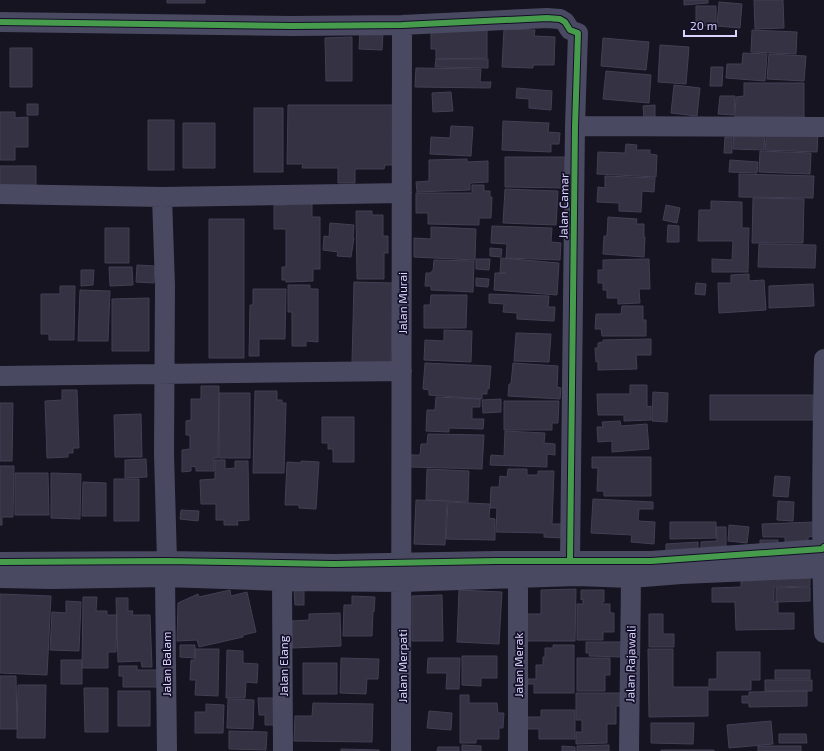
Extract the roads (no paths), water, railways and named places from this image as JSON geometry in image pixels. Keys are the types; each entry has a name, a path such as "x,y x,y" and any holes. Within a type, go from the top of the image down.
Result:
{"street":[{"name":"Jalan Camar","path":"402,25 547,18 560,19 565,22 570,30 578,33 575,126 570,561"},
{"path":"0,22 175,23 292,26 402,25"},
{"name":"Jalan Murai","path":"402,25 402,572"},
{"path":"575,126 824,127"},
{"path":"0,194 162,197 402,193"},
{"name":"Jalan Balam","path":"162,197 165,286 164,453 167,751"},
{"path":"824,359 822,459 824,634"},
{"path":"0,376 402,371"},
{"path":"0,562 166,569 282,581 570,561 823,558"},
{"path":"0,578 52,579 166,569 319,564 402,572 518,578 577,576 631,578 681,574 823,558"},
{"name":"Jalan Merpati","path":"401,751 402,572"},
{"name":"Jalan Merak","path":"518,578 518,751"},
{"name":"Jalan Rajawali","path":"629,751 631,578"},
{"name":"Jalan Elang","path":"282,581 283,751"}]}
